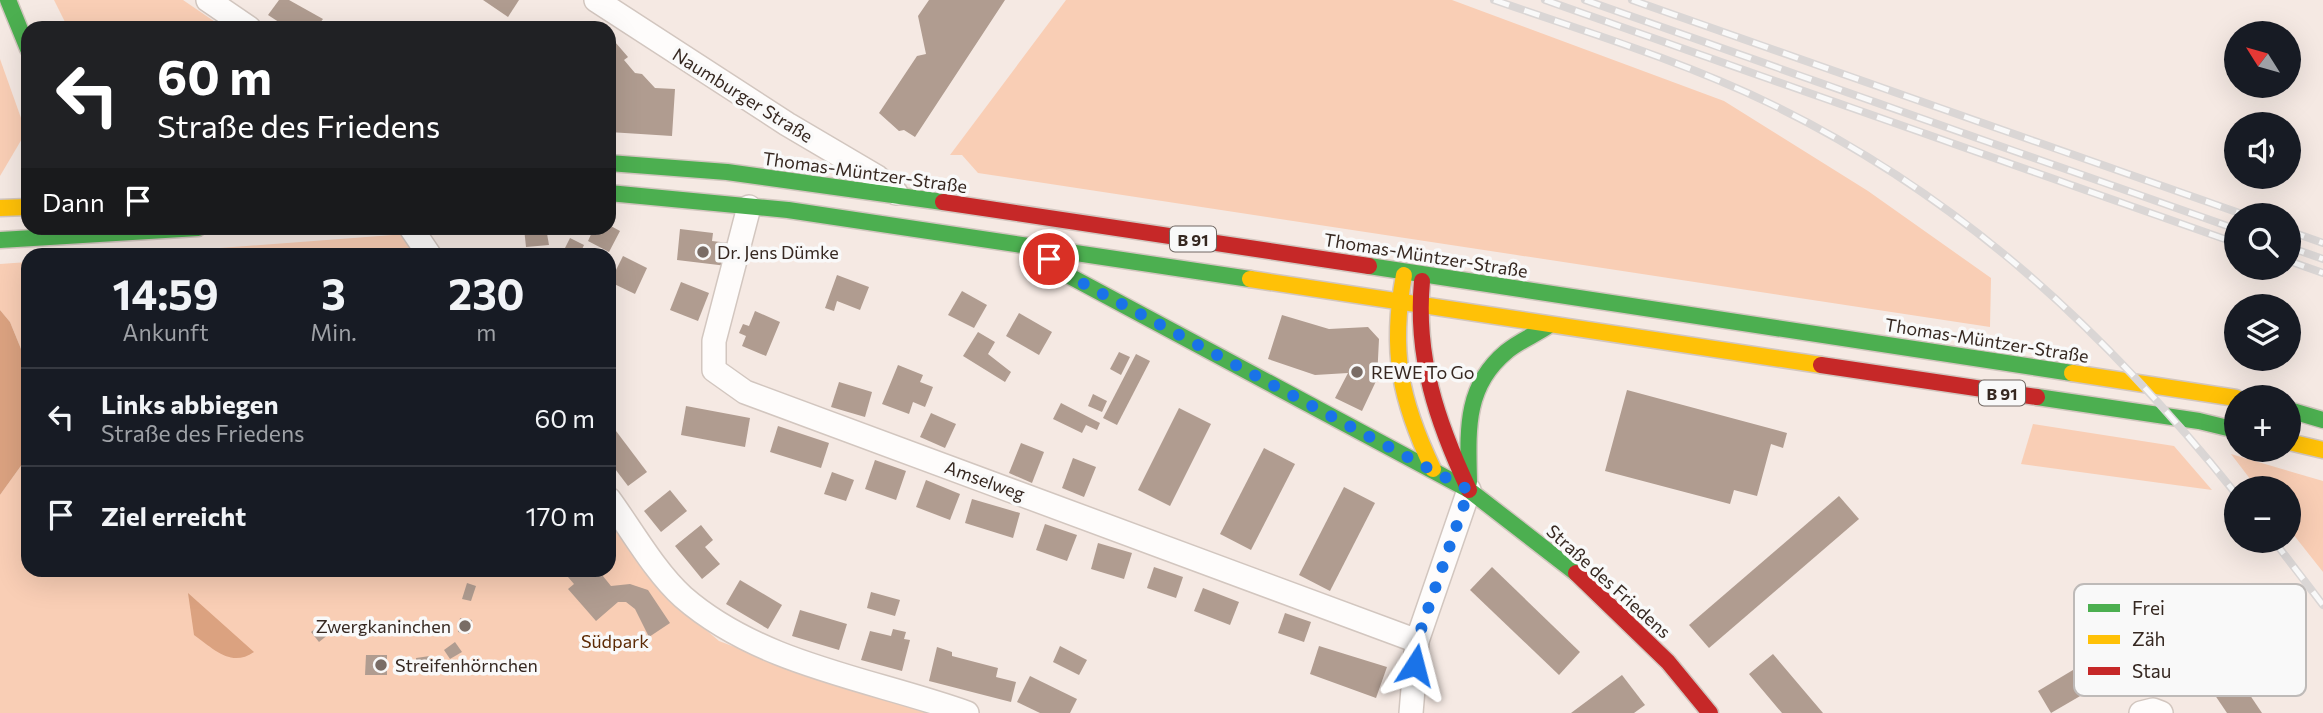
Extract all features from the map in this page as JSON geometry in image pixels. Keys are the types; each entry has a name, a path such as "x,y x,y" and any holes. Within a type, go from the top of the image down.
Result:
{"main road":[{"path":"8,0 21,32"},
{"name":"Thomas-Müntzer-Straße","path":"616,164 727,172 1010,211 2224,396"},
{"name":"B 91","path":"616,193 655,195 747,216 1038,248 2224,426"},
{"path":"0,208 21,205"},
{"path":"0,240 56,235"},
{"name":"Straße des Friedens","path":"1038,248 1060,271 1469,490 1563,561 1625,617 1668,662 1710,713"},
{"path":"1405,272 1394,337 1401,389 1410,421 1433,469"},
{"name":"Straße des Friedens","path":"1423,275 1419,306 1424,381 1442,434 1469,490"},
{"path":"1469,490 1468,406 1484,373 1508,350 1530,340 1548,326"},
{"path":"2301,414 2323,420"},
{"path":"2301,445 2323,450"}],"street":[{"path":"208,0 239,21"},
{"name":"Naumburger Straße","path":"596,0 624,8 822,145 877,177 902,198"},
{"name":"Amselweg","path":"747,216 714,341 714,370 726,381 746,392 1417,641"},
{"path":"1410,713 1417,641 1469,490"},
{"path":"616,508 681,595 719,625 777,653 967,713"},
{"path":"2141,713 2153,710 2161,713"}],"green space":[{"path":"54,0 183,0 214,21 64,21"},
{"path":"1066,0 1452,0 1724,101 1868,191 1991,278 1990,327 978,173 962,155 950,155"},
{"path":"0,59 21,118 21,140 0,176"},
{"path":"407,235 416,248 221,248"},
{"path":"21,262 21,349 10,322 0,310 0,264"},
{"path":"2033,424 2174,446 2212,490 2021,464"},
{"path":"2237,462 2258,462 2323,481 2323,572 2301,544 2301,476 2248,476"},
{"name":"Südpark","path":"21,466 21,577 616,577 616,521 678,606 719,641 935,713 0,713 0,495"}],"shaded area":[{"path":"0,310 10,322 21,349 21,466 0,495"},
{"path":"188,593 254,652 238,658 230,657 216,651 194,635"}],"building":[{"path":"279,0 289,0 323,19 277,21 268,15"},
{"path":"483,0 519,0 508,17"},
{"path":"929,0 1005,0 915,137 904,130 899,131 879,113 917,56 926,54 918,16"},
{"path":"616,43 628,57 624,60 635,73 642,74 655,88 675,89 672,136 616,132"},
{"path":"616,229 620,231 611,248 601,248 588,241 591,235 616,235"},
{"name":"Dr. Jens Dümke","path":"680,229 713,233 712,241 729,243 727,266 677,260"},
{"path":"525,235 547,235 549,245 526,247"},
{"path":"570,238 584,245 583,248 565,248"},
{"path":"623,256 647,268 635,294 616,285 616,270"},
{"path":"837,275 869,287 860,310 837,301 834,311 825,308"},
{"path":"681,282 709,293 698,321 670,310"},
{"path":"962,291 987,305 974,328 948,315"},
{"path":"755,311 780,322 766,356 742,346 746,336 739,333 743,324 749,326"},
{"path":"1019,313 1052,332 1039,355 1006,336"},
{"path":"1282,315 1329,329 1368,327 1379,339 1377,379 1362,411 1335,398 1348,373 1315,375 1268,359"},
{"path":"978,332 995,342 988,354 1011,372 1005,382 963,356"},
{"path":"1119,352 1130,357 1121,375 1110,369"},
{"path":"1136,354 1150,361 1117,425 1103,418"},
{"path":"898,365 923,375 920,382 933,387 925,407 913,402 909,414 882,404"},
{"path":"839,382 872,392 865,417 831,407"},
{"path":"1627,390 1787,433 1783,448 1771,444 1757,496 1734,490 1730,504 1605,471"},
{"path":"1093,394 1107,401 1102,412 1088,406"},
{"path":"1061,403 1100,423 1097,430 1086,425 1082,433 1053,419"},
{"path":"686,406 750,418 745,447 681,435"},
{"path":"1179,408 1211,424 1170,506 1138,490"},
{"path":"931,413 956,424 945,448 920,437"},
{"path":"778,426 829,443 821,468 770,452"},
{"path":"616,431 647,472 628,486 616,470"},
{"path":"1021,443 1044,452 1032,483 1009,473"},
{"path":"1264,448 1295,464 1251,550 1220,534"},
{"path":"1073,458 1096,467 1084,497 1062,488"},
{"path":"875,460 906,471 896,500 865,489"},
{"path":"832,472 854,480 846,501 824,494"},
{"path":"926,480 960,494 950,520 916,507"},
{"path":"1344,487 1375,503 1330,591 1299,575"},
{"path":"670,490 687,511 661,532 644,511"},
{"path":"1839,496 1859,519 1709,648 1689,625"},
{"path":"972,499 1020,513 1013,538 965,523"},
{"path":"1045,524 1077,535 1067,561 1036,550"},
{"path":"701,525 713,540 705,547 720,564 702,579 675,546"},
{"path":"1098,543 1132,553 1124,579 1091,569"},
{"path":"1154,567 1183,577 1176,598 1147,588"},
{"path":"1492,567 1580,652 1559,675 1470,590"},
{"path":"568,577 604,577 611,586 630,584 648,590 670,623 649,637 635,609 626,602 618,602 596,621 568,589 574,584"},
{"path":"740,580 782,605 768,629 726,604"},
{"path":"467,583 476,586 471,601 462,599"},
{"path":"1203,588 1239,602 1230,625 1194,611"},
{"path":"871,592 900,600 895,616 867,608"},
{"path":"800,610 847,624 839,650 792,636"},
{"path":"1285,613 1311,622 1304,642 1278,633"},
{"name":"Zwergkaninchen","path":"460,618 472,620 469,634 458,632"},
{"path":"321,624 329,634 319,642 311,632"},
{"path":"893,629 906,632 904,639 910,640 902,671 861,660 870,631 891,636"},
{"path":"455,642 462,652 450,659 444,650"},
{"path":"1060,646 1087,660 1079,675 1053,662"},
{"path":"1319,646 1387,667 1376,698 1310,674"},
{"path":"937,647 952,652 952,656 998,668 996,677 1016,682 1011,702 929,681"},
{"path":"1773,654 1823,713 1782,713 1749,674"},
{"path":"366,655 387,655 387,675 365,675"},
{"path":"430,656 431,667 417,670 416,658"},
{"path":"2074,669 2074,696 2080,696 2051,713 2038,691"},
{"path":"1622,675 1645,705 1634,713 1571,713"},
{"path":"1030,676 1077,699 1070,713 1040,713 1017,702"},
{"path":"2216,696 2251,696 2262,713 2227,713"}],"railway":[{"path":"1494,0 1634,48 1737,88 1840,140 1905,181 1967,225 2026,272 2081,323 2135,377 2224,480"},
{"path":"1545,0 2224,239"},
{"path":"1585,0 2224,225"},
{"path":"1632,0 2224,208"},
{"path":"2301,235 2323,243"},
{"path":"2301,251 2323,259"},
{"path":"2301,265 2323,273"},
{"path":"2283,553 2323,605"}],"traffic: fast":[{"path":"8,0 21,32"},
{"path":"616,164 727,172 943,202"},
{"path":"616,194 788,210 1250,279"},
{"path":"0,240 82,235"},
{"path":"1038,248 1060,271 1469,490 1576,573"},
{"path":"1369,266 2072,373"},
{"path":"1469,482 1471,411 1482,380 1506,352 1548,326"},
{"path":"2037,397 2224,427"},
{"path":"2301,414 2323,420"}],"traffic: slow":[{"path":"0,208 21,207"},
{"path":"1404,275 1398,328 1401,375 1413,420 1433,469"},
{"path":"1250,279 1821,365"},
{"path":"2072,373 2224,396"},
{"path":"2301,445 2323,450"}],"traffic: jam":[{"path":"943,202 1369,266"},
{"path":"1422,281 1425,363 1438,414 1469,490"},
{"path":"1821,365 2037,397"},
{"path":"1576,573 1668,662 1710,713"}],"place":[{"name":"Dr. Jens Dümke","path":"703,252"},
{"name":"REWE To Go","path":"1357,372"},
{"name":"Zwergkaninchen","path":"465,626"},
{"name":"Streifenhörnchen","path":"381,665"}],"route":[{"path":"1049,259 1060,271 1469,490 1417,641 1415,665"}]}
